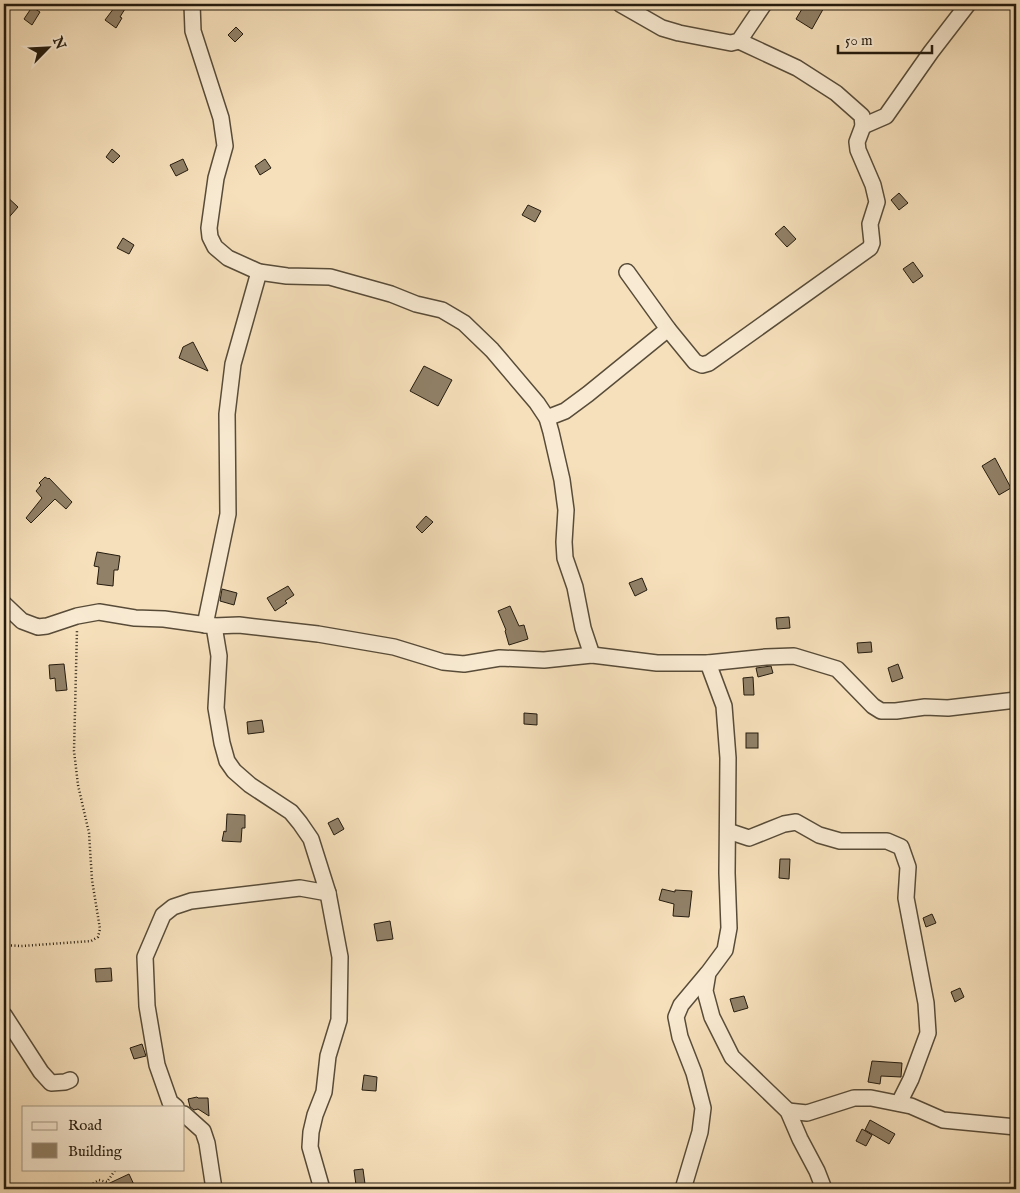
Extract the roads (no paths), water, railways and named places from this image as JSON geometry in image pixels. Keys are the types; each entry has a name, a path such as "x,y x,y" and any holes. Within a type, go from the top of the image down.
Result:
{"street":[{"path":"192,4 193,31 221,118 225,146 216,178 209,228 210,237 215,247 228,258 260,272 287,276 330,277 391,294 416,304 442,310 464,323 492,350 537,403 547,418 562,480 566,510 565,558 575,586 583,628 592,655"},
{"path":"620,4 655,24 670,30 731,43 739,41 797,68 836,93 862,116 863,126 857,142 858,150 873,184 877,202 870,224 872,243 870,248 709,364 702,366 694,362 668,329 628,272"},
{"path":"739,41 764,4"},
{"path":"863,126 886,116 968,4"},
{"path":"260,272 233,364 227,414 228,514 209,625 219,656 216,708 222,743 228,761 234,771 290,812 300,823 311,839 328,893 340,957 339,1020 328,1056 324,1092 311,1132 310,1147 322,1189"},
{"path":"547,418 565,411 668,329"},
{"path":"4,604 22,621 38,627 99,612 135,618 164,619 209,625 239,625 318,634 394,647 443,662 464,664 500,658 544,660 592,655 656,664 708,663 794,656 837,669 873,706 881,711 926,707 948,708 1016,700"},
{"path":"683,1189 700,1132 703,1108 694,1073 680,1037 676,1017 681,1005 725,950 729,928 728,758 724,706 708,663"},
{"path":"728,831 749,838 784,824 796,822 819,834 840,841 887,841 901,847 908,867 906,898 923,986 928,1033 900,1103"},
{"path":"175,1106 170,1102 157,1065 146,1006 145,957 163,915 173,906 191,901 300,888 328,893"},
{"path":"708,973 705,991 712,1017 732,1056 788,1111 824,1189"},
{"path":"4,1015 41,1072 51,1083 70,1080"},
{"path":"788,1111 807,1113 854,1098 871,1098 911,1106 943,1120 1016,1127"},
{"path":"185,1115 203,1131 207,1143 214,1189"}]}
